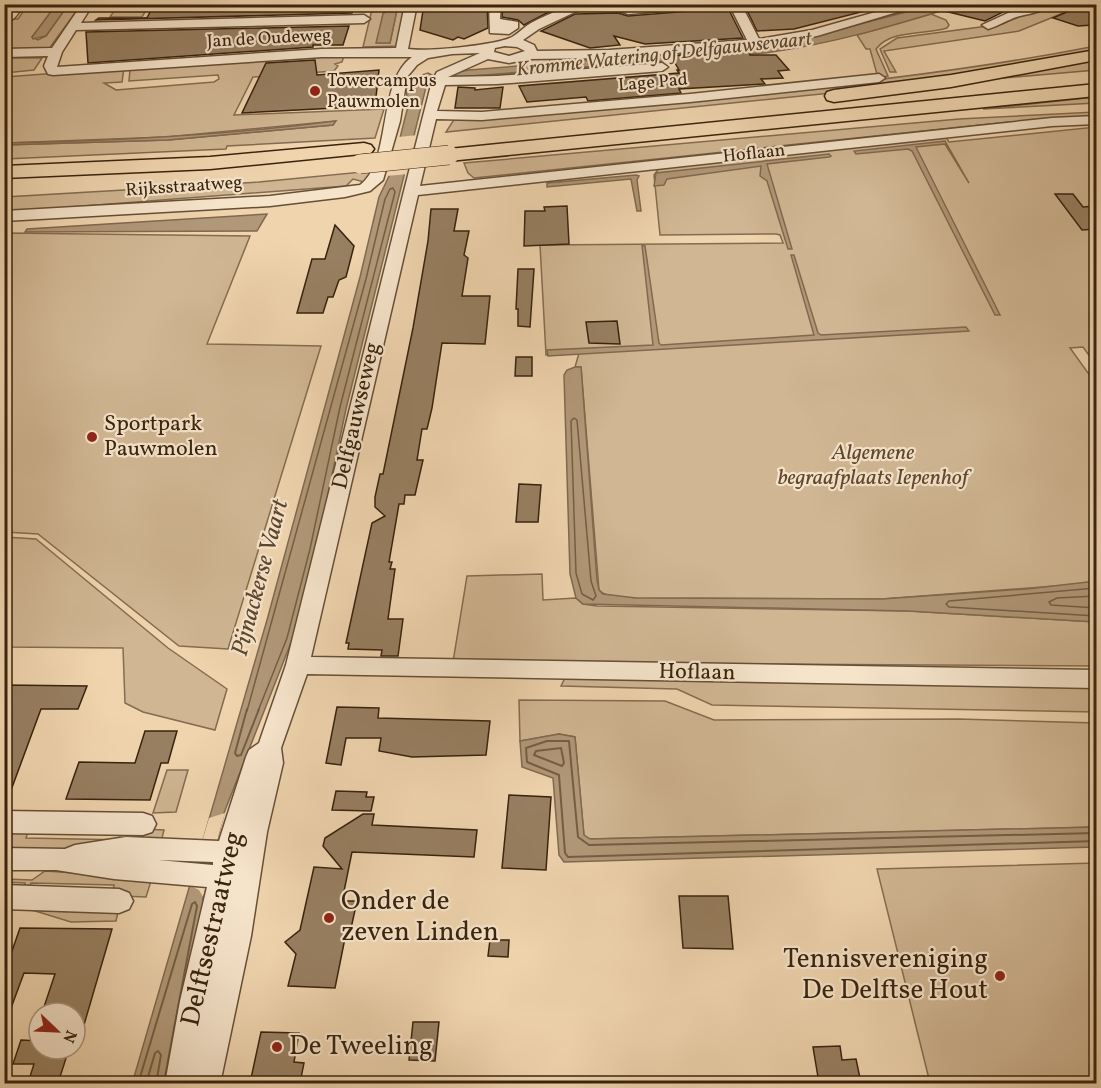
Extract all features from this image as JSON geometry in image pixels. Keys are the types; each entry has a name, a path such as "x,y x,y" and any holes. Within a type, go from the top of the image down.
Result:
{"highway":[{"path":"727,114 800,100 951,81 1096,55"},
{"path":"450,148 727,114 1096,78"},
{"path":"4,186 207,177 362,156 747,125 1096,90"},
{"path":"747,125 845,123 1096,105"},
{"path":"4,172 362,156"}],"street":[{"path":"4,53 56,52 88,4"},
{"path":"73,27 271,17 360,35 367,4"},
{"path":"401,52 411,4"},
{"path":"494,21 495,4"},
{"path":"440,78 490,54 511,60 524,47 535,26 554,20 587,4"},
{"path":"607,4 628,10 712,4"},
{"path":"988,25 1014,14 1034,12 1045,4"},
{"path":"735,5 754,43"},
{"path":"490,54 495,44 584,52 754,43 813,33 915,5"},
{"name":"Jan de Oudeweg","path":"56,52 50,66 52,71 360,35 401,52 424,55 452,50 490,54"},
{"name":"Rijksstraatweg","path":"4,216 270,201 345,194 365,188 376,180 393,121 401,77 413,62 424,55"},
{"path":"440,78 496,81 662,67"},
{"name":"Delfgauwseweg","path":"260,777 271,763 269,748 298,665 411,191 428,132 429,115 440,78"},
{"name":"Lage Pad","path":"429,115 494,115 701,97 879,78"},
{"name":"Hoflaan","path":"411,191 1052,122 1096,120"},
{"name":"Hoflaan","path":"298,665 1096,679"},
{"name":"Delftsestraatweg","path":"180,1083 216,863 260,777"},
{"path":"4,822 143,824"},
{"path":"4,859 56,859 114,868 216,863"},
{"name":"Delftsestraatweg","path":"205,1083 237,936 216,863"},
{"path":"4,897 119,901"}],"green space":[{"path":"5,5 56,5 32,37 38,40 46,36 68,5 81,5 48,50 5,50 4,19 18,19 25,9 5,8"},
{"path":"118,5 149,5 142,17 110,17"},
{"path":"373,5 385,5 384,10 386,11 383,14 377,43 390,43 398,5 406,5 398,46 363,47"},
{"path":"1050,5 1083,5 1019,31 884,51 896,72 890,72 880,49 897,38 1003,24"},
{"path":"906,11 907,12 857,25"},
{"path":"931,14 946,20 949,25 947,28 899,35 882,43 876,49 888,76 878,78 870,49 866,49 857,35"},
{"path":"837,30 780,45 544,64 554,58 757,46"},
{"path":"1096,46 1096,50 1014,67 831,93 446,132 455,118 777,91 937,72"},
{"path":"344,56 342,62 335,64 338,66 334,71 253,77 234,115 384,109 375,138 227,146 226,149 5,159 4,145 168,140 333,125 335,121 166,137 5,143 5,77 124,68 122,82 104,83 116,90 214,82 219,79 218,75 129,81 130,69"},
{"path":"5,58 42,58 34,70 5,73"},
{"path":"1096,60 1096,70 992,79"},
{"path":"662,61 659,64 469,77"},
{"path":"1096,97 1096,103 983,109"},
{"path":"1096,112 1096,116 1009,122 474,178 468,173 464,163 959,119"},
{"name":"Algemene begraafplaats Iepenhof","path":"1096,127 1096,365 1083,347 1070,348 1096,384 1096,583 882,599 636,598 611,596 599,590 581,367 575,367 579,353 546,355 540,245 783,243 780,235 776,234 660,235 654,175 660,167 945,136 949,142"},
{"path":"372,171 368,180 364,182 353,179 346,186 5,212 5,197 259,182"},
{"path":"5,233 250,236 207,344 321,346 228,649 179,646 38,534 5,532"},
{"path":"5,537 36,539 168,648 227,689 215,730 143,712 125,703 123,648 5,647"},
{"path":"542,574 543,600 576,598 583,604 597,606 908,611 1096,622 1096,666 453,662 467,576"},
{"path":"565,678 1096,682 1096,712 712,705 677,689 561,686"},
{"path":"519,700 665,701 714,720 959,719 1096,723 1096,827 590,839 584,836 575,737 559,734 520,741"},
{"path":"167,770 188,770 176,812 153,813"},
{"path":"142,829 164,830 161,842 78,851 5,851 5,831 28,832 26,838 126,840 128,834"},
{"name":"Tennisvereniging De Delftse Hout","path":"1096,863 1096,1083 930,1083 877,869"},
{"path":"45,871 152,878 146,897 121,896 113,891 114,885 31,883 29,889 24,889 25,883 5,882 5,879 32,880"},
{"path":"32,910 118,912 116,921 71,922"}],"water":[{"path":"56,5 68,5 46,36 33,39 32,37"},
{"path":"385,5 398,5 390,43 376,43 383,14 386,11 384,11"},
{"name":"Kromme Watering of Delfgauwsevaart","path":"933,5 960,5 864,33 815,45 765,53 433,79 426,87 346,409 316,551 292,640 224,813 203,896 203,907 170,1083 132,1084 267,620 360,277 379,197 392,170 408,106 406,88 414,78 428,73 434,76 469,70 780,45"},
{"path":"336,121 333,125 168,140 5,145 5,143 212,134"},
{"path":"945,141 969,183 945,144 916,147 1000,315 995,315 912,151 908,149 856,154 854,151"},
{"path":"829,154 831,156 829,157 767,164 792,249 788,249 767,181 760,176 761,166 667,179 664,185 654,186 656,173"},
{"path":"639,176 637,180 641,211 637,211 631,179 547,187 547,183"},
{"path":"267,214 257,231 25,232 27,229"},
{"path":"642,245 645,246 661,345 814,335 791,255 794,255 818,333 821,335 966,327 969,331 548,356 547,350 653,345"},
{"path":"581,367 597,580 599,590 603,594 636,598 882,599 1027,589 1088,582 1096,583 1096,622 908,611 583,604 576,598 570,574 564,375 567,370"},
{"path":"559,734 575,737 584,835 590,839 1096,827 1096,847 564,862 559,855 553,778 522,767 520,741"}],"pier":[{"path":"418,135 409,174 386,176 398,137"},
{"path":"225,813 203,897 199,890 189,885 209,818"}],"building":[{"path":"154,4 264,4 304,6 304,8 332,7 333,4 354,5 352,13 96,20 99,18 147,18"},
{"path":"424,4 487,4 488,28 464,39 458,37 453,40 420,30"},
{"path":"503,4 571,4 524,25 518,20 502,17"},
{"path":"744,4 869,4 869,10 794,29 757,31"},
{"path":"941,4 1019,4 985,21 940,10"},
{"path":"1085,4 1096,4 1093,25 1078,26 1053,18"},
{"path":"728,8 743,38 645,44 614,36 620,45 590,48 541,31 575,14 618,13 628,16"},
{"path":"349,26 343,45 313,45 313,47 88,63 86,32"},
{"path":"750,50 750,55 776,55 789,70 778,71 783,78 761,79 765,84 679,89 681,93 588,101 586,97 527,102 519,86 679,73 671,56"},
{"name":"Towercampus Pauwmolen","path":"315,60 317,75 379,70 375,106 242,113 266,63"},
{"path":"458,87 475,88 475,90 503,87 500,108 455,108"},
{"path":"1055,194 1073,194 1083,207 1096,206 1096,229 1082,230"},
{"path":"567,206 569,244 524,246 525,211 545,211 544,207"},
{"path":"431,209 458,209 454,231 469,231 464,255 468,258 462,296 490,296 485,344 442,343 432,408 427,429 422,429 417,460 423,460 415,495 405,495 404,504 399,504 389,562 392,562 390,569 395,569 388,619 403,619 398,656 381,656 382,650 348,649 349,643 346,643 372,523 385,516 375,507 375,497 380,474 383,474 413,328 428,241"},
{"path":"335,225 354,246 346,277 339,280 333,297 328,297 323,313 297,313 312,259 325,259"},
{"path":"518,269 534,269 530,327 518,326 518,309 516,309"},
{"path":"617,321 620,344 589,343 586,322"},
{"path":"516,357 532,357 532,376 515,376"},
{"path":"519,484 541,485 538,522 516,522"},
{"path":"4,685 87,686 78,709 41,709 7,801 4,800"},
{"path":"337,707 379,708 378,718 490,721 486,755 412,757 379,751 381,738 346,738 341,765 326,763"},
{"path":"145,731 177,731 168,763 161,763 150,800 66,799 79,762 135,763"},
{"path":"336,791 367,792 366,797 374,797 371,811 332,810"},
{"path":"509,795 551,797 546,870 502,868"},
{"path":"363,814 374,814 372,825 477,830 474,857 352,852 342,901 357,901 350,933 346,933 335,988 288,986 296,954 285,942 300,930 314,867 342,869 323,846 325,838"},
{"path":"679,896 728,896 733,949 683,948"},
{"path":"20,928 112,929 87,1015 87,1001 46,1001 55,974 24,973 8,1016 4,1015 4,974"},
{"path":"490,940 509,940 508,957 488,956"},
{"path":"413,1022 439,1022 435,1061 409,1060"},
{"path":"261,1032 299,1033 294,1062 304,1063 300,1083 250,1083"},
{"path":"21,1040 27,1040 27,1061 65,1061 58,1083 28,1083 34,1064 13,1064"},
{"path":"840,1046 842,1060 856,1059 861,1083 819,1083 813,1047"}],"place":[{"name":"Towercampus Pauwmolen","path":"315,91"},
{"name":"Sportpark Pauwmolen","path":"92,437"},
{"name":"Onder de zeven Linden","path":"329,918"},
{"name":"Tennisvereniging De Delftse Hout","path":"1000,976"},
{"name":"De Tweeling","path":"277,1047"}],"water label":[{"name":"Pijnackerse Vaart","path":"261,578"}]}
